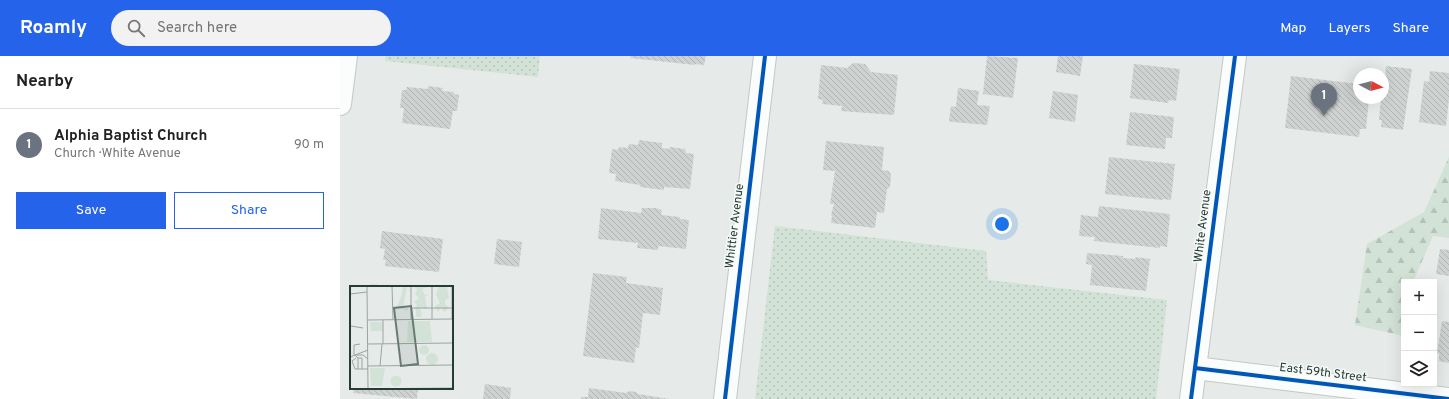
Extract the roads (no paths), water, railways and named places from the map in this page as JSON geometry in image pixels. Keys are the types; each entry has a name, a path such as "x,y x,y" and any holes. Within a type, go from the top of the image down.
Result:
{"street":[{"path":"340,104 346,56"},
{"name":"Whittier Avenue","path":"725,399 765,56"},
{"name":"White Avenue","path":"1191,399 1235,56"},
{"name":"East 59th Street","path":"1195,368 1414,397 1449,399"}],"place":[{"name":"Alphia Baptist Church","path":"1324,116"}]}
